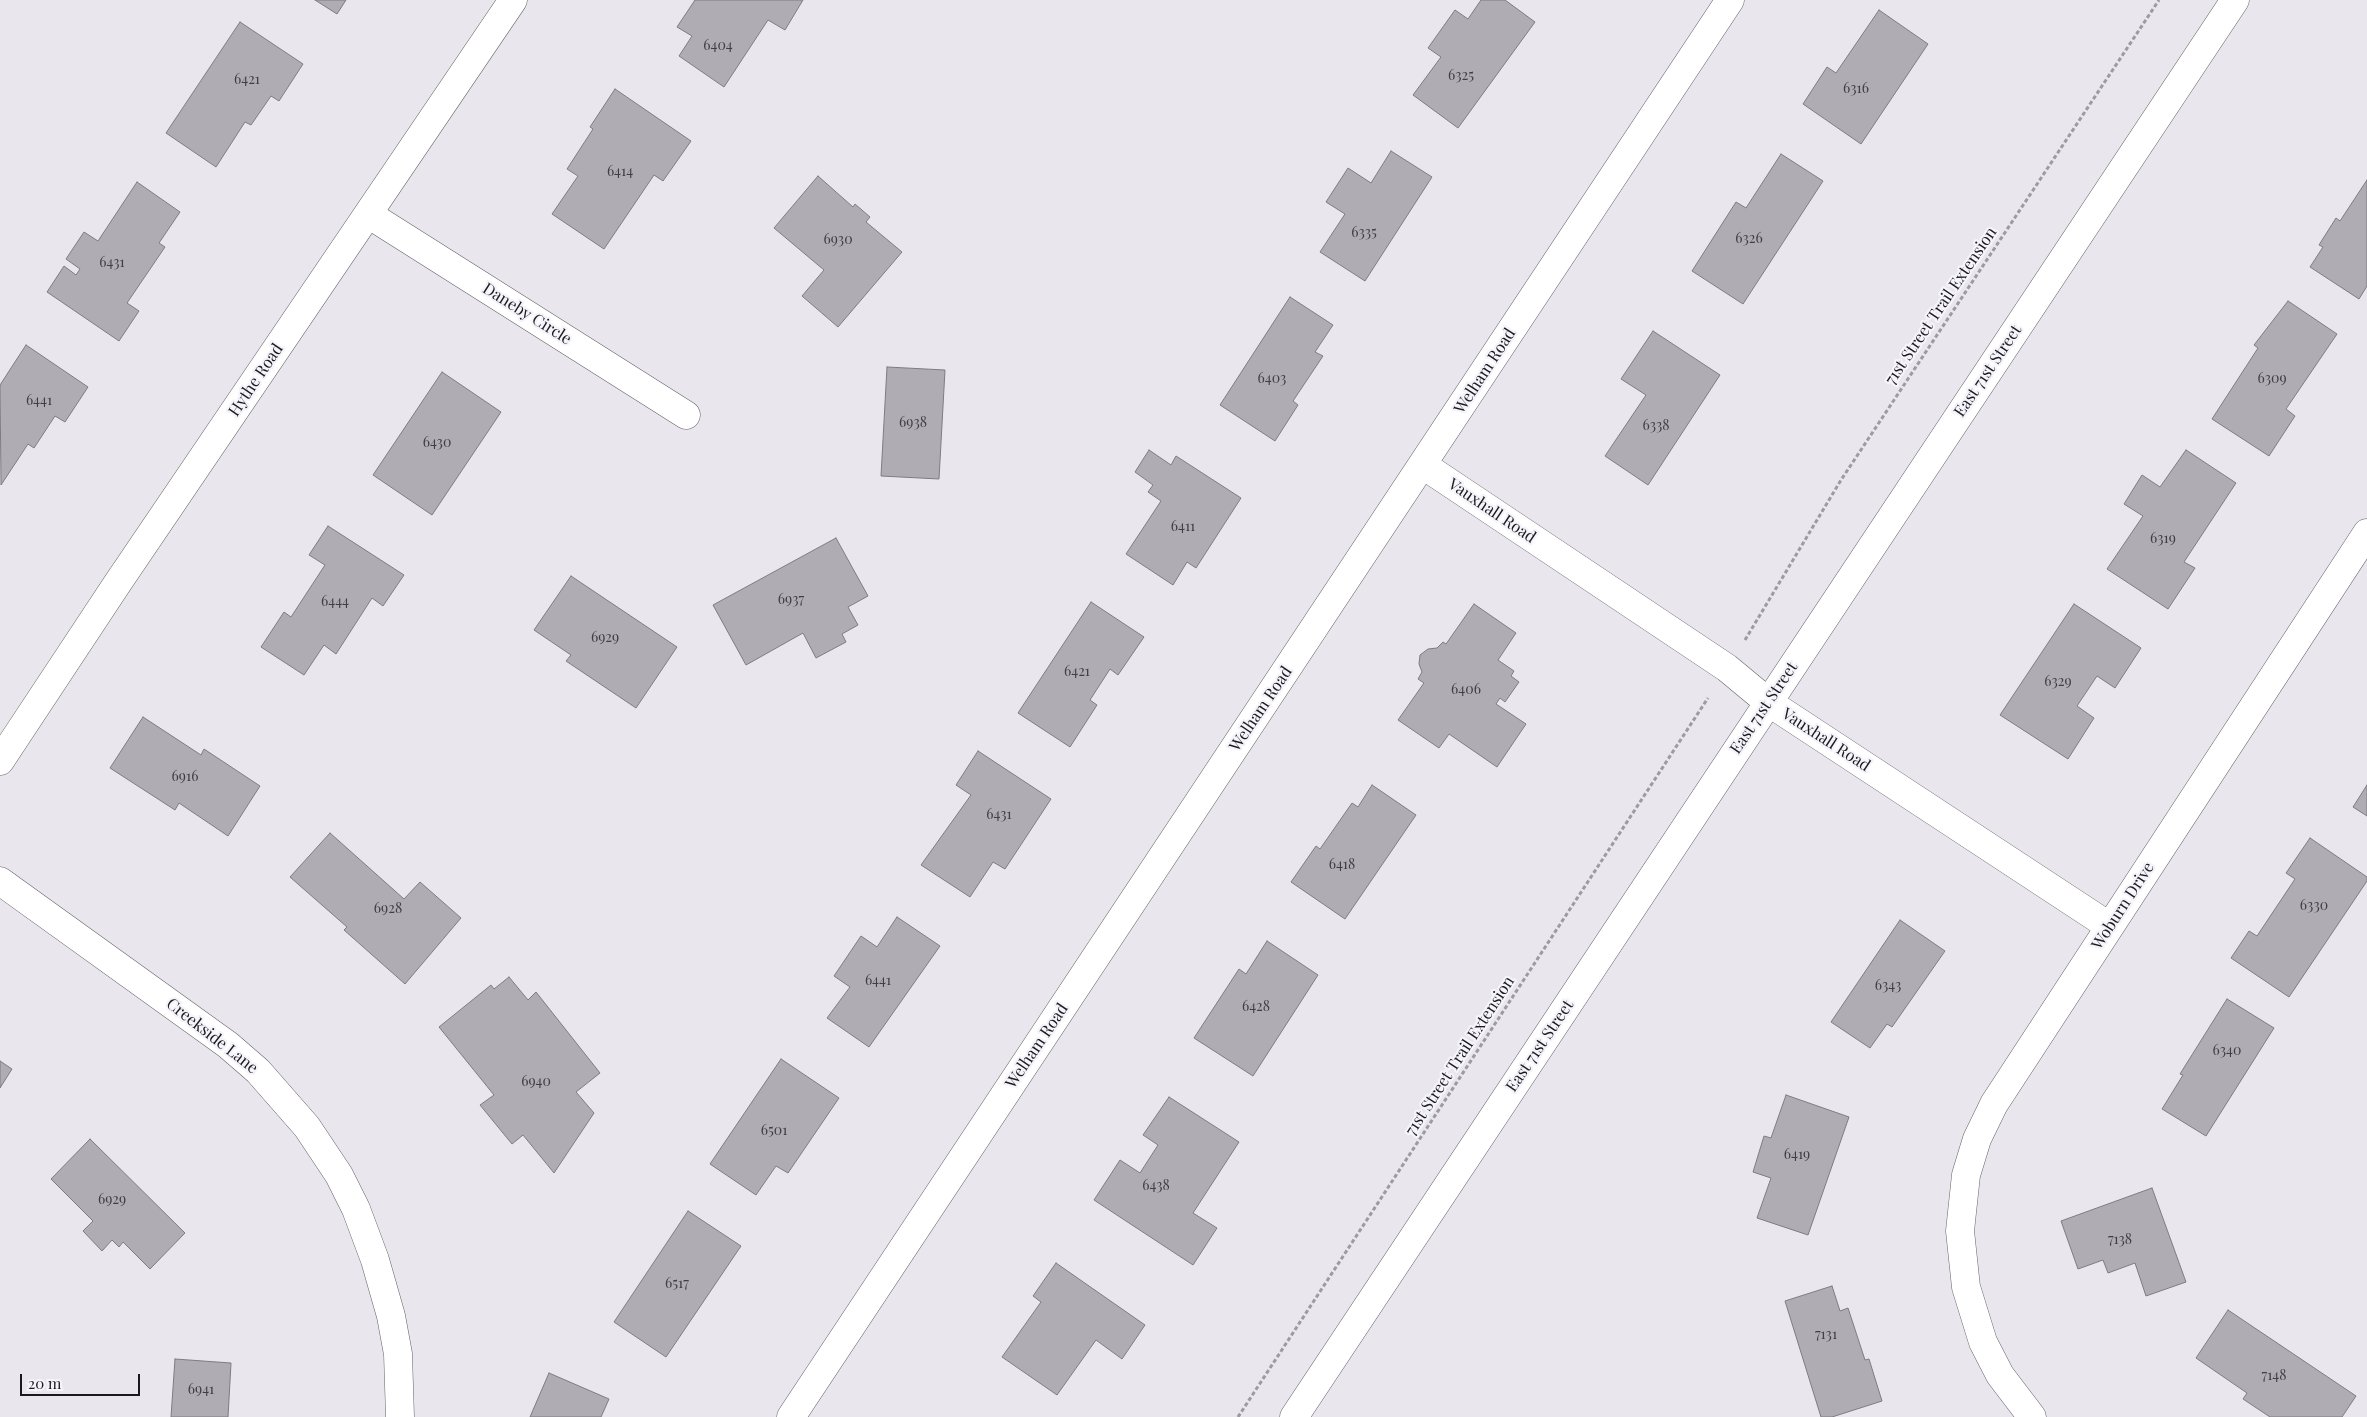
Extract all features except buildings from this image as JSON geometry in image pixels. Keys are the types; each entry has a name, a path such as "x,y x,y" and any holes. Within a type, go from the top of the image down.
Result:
{"street":[{"name":"Hythe Road","path":"0,761 117,584 513,0"},
{"name":"Welham Road","path":"791,1417 1730,0"},
{"name":"East 71st Street","path":"1294,1417 2235,0"},
{"name":"Daneby Circle","path":"368,214 686,415"},
{"name":"Vauxhall Road","path":"1423,465 1727,668 1768,702 2109,926"},
{"name":"Woburn Drive","path":"2032,1417 2000,1375 1983,1342 1971,1306 1963,1270 1960,1231 1966,1175 1977,1139 1994,1104 2367,533"},
{"name":"Creekside Lane","path":"0,881 228,1045 258,1071 307,1127 339,1175 356,1209 375,1260 391,1316 398,1354 400,1417"}],"path":[{"name":"71st Street Trail Extension","path":"1751,630 1846,472 2159,0"},
{"name":"71st Street Trail Extension","path":"1238,1417 1702,708"}]}
